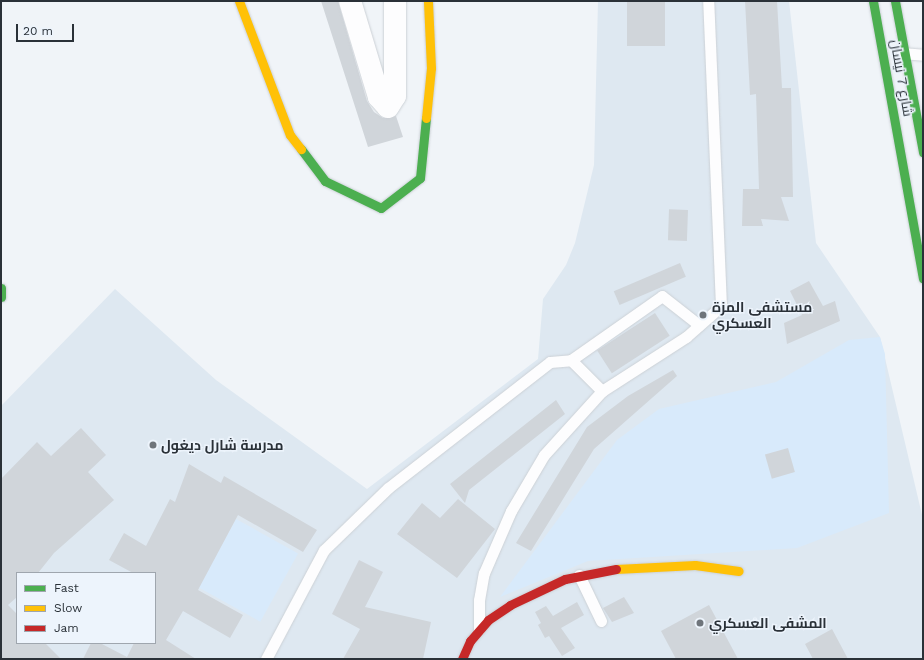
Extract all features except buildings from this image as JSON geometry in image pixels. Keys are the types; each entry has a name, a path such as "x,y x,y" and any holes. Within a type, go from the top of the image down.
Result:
{"street":[{"path":"239,1 290,135 325,181 381,208 420,178 431,68 428,1"},
{"path":"350,1 379,97 388,107 395,96 395,1"},
{"name":"شارع 7 نيسان","path":"873,1 923,279"},
{"name":"شارع 7 نيسان","path":"895,1 906,53 923,152"},
{"path":"1,288 1,297"},
{"path":"462,659 479,629 510,605 544,587 579,575 615,568 695,565 739,571"}],"lane":[{"path":"479,629 479,600 484,573 511,511 544,455 602,391 699,325 721,306 708,1"},
{"path":"883,51 923,55"},
{"path":"266,659 324,550 360,512 550,362 571,360 662,296 699,325"},
{"path":"571,360 602,391"},
{"path":"579,575 601,621"}],"shaded area":[{"name":"مستشفى المزة العسكري","path":"598,1 789,1 816,243 880,337 923,519 923,659 1,659 1,406 115,289 216,380 367,489 538,359 543,299 566,265 575,243 594,165"},
{"path":"880,337 885,354 889,513 797,548 588,561 500,597 617,440 659,409 776,382 849,340"},
{"path":"236,519 298,553 260,622 198,587"}],"traffic: fast":[{"path":"873,1 923,279"},
{"path":"895,1 923,152"},
{"path":"301,149 325,181 381,208 420,178 426,118"},
{"path":"1,288 1,297"}],"traffic: slow":[{"path":"239,1 290,135 301,149"},
{"path":"426,118 431,68 428,1"},
{"path":"616,569 695,565 739,571"}],"traffic: jam":[{"path":"462,659 470,641 488,620 510,605 565,579 616,569"}],"place":[{"name":"مستشفى المزة العسكري","path":"703,315"},
{"name":"مدرسة شارل ديغول","path":"153,445"},
{"name":"المشفى العسكري","path":"700,623"}]}
